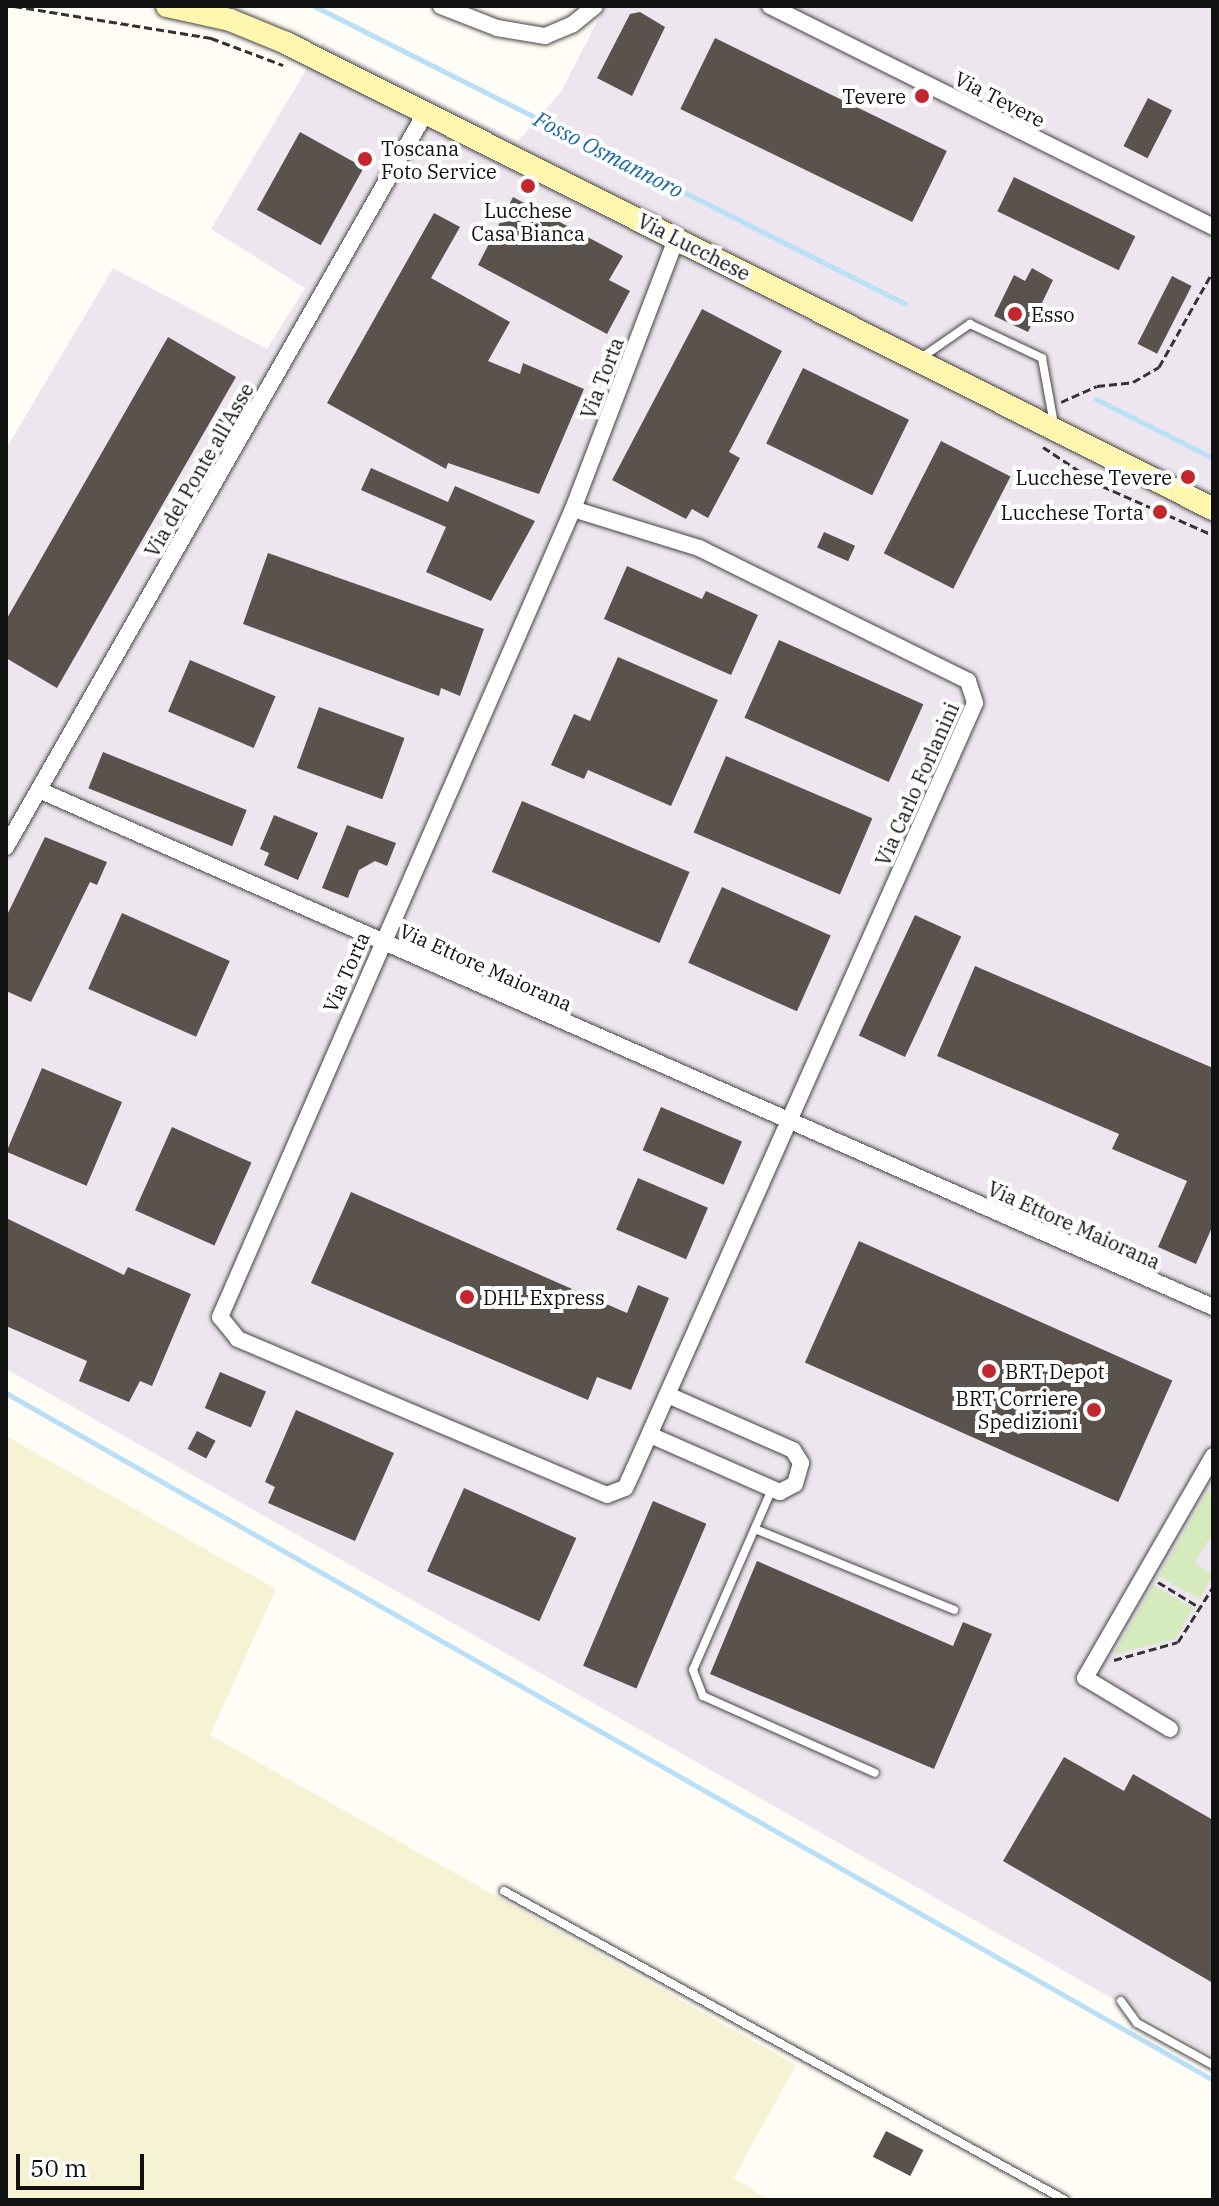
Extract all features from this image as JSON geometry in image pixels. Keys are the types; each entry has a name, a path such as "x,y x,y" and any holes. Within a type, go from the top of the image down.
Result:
{"main road":[{"name":"Via Lucchese","path":"167,6 217,16 286,43 919,360 1053,418 1213,509"}],"street":[{"path":"441,6 497,28 545,36 573,24 595,6"},
{"name":"Via Tevere","path":"770,6 1213,227"},
{"name":"Via del Ponte all'Asse","path":"6,847 426,112"},
{"name":"Via Torta","path":"650,1435 625,1488 614,1494 592,1492 252,1346 222,1323 236,1277 573,509 676,239"},
{"name":"Via Carlo Forlanini","path":"573,509 699,548 968,681 974,691 975,703 787,1120"},
{"name":"Via Ettore Maiorana","path":"39,790 1213,1307"},
{"path":"668,1395 793,1450 801,1463 795,1484 780,1492 650,1435 787,1120"},
{"path":"1170,1729 1085,1678 1213,1456"}],"lane":[{"path":"919,360 970,324 1042,358 1053,418"},
{"path":"772,1489 693,1670 703,1696 875,1773"},
{"path":"755,1529 954,1610"},
{"path":"504,1891 1065,2200"},
{"path":"1121,2001 1137,2023 1213,2065"}],"path":[{"path":"14,6 211,38 285,66"},
{"path":"1053,418 1097,386 1133,382 1159,367 1213,271"},
{"path":"1034,439 1102,486 1213,535"},
{"path":"1144,1574 1201,1607"},
{"path":"1092,1666 1178,1642 1213,1587"}],"shaded area":[{"path":"605,6 1213,6 1213,2056 6,1369 6,449 113,268 267,349 305,288 211,229 322,43 518,141 561,92"},
{"path":"6,1436 276,1589 210,1735 796,2065 734,2178 769,2200 6,2200"}],"green space":[{"path":"1208,1491 1213,1493 1213,1532 1195,1563 1213,1576 1199,1599 1159,1576"},
{"path":"1153,1585 1193,1608 1176,1639 1114,1654"}],"building":[{"path":"640,12 665,27 632,96 597,78 630,14"},
{"path":"715,38 947,151 912,222 680,109"},
{"path":"1148,98 1172,110 1148,158 1123,146"},
{"path":"300,132 364,167 321,245 257,210"},
{"path":"1014,177 1135,236 1119,270 997,211"},
{"path":"513,197 623,256 609,280 630,291 607,334 478,265"},
{"path":"434,213 460,227 431,278 510,322 488,361 520,374 523,363 584,389 539,494 448,463 446,469 327,403"},
{"path":"1032,268 1053,280 1028,332 994,316 1014,275 1025,281"},
{"path":"1172,276 1192,286 1157,354 1137,344"},
{"path":"702,309 782,351 729,452 740,458 708,518 692,509 686,519 612,480"},
{"path":"168,337 236,377 57,688 6,658 6,620"},
{"path":"803,368 909,420 872,495 766,443"},
{"path":"941,441 1010,476 953,589 884,553"},
{"path":"371,468 448,502 455,486 535,521 491,601 426,572 446,527 361,490"},
{"path":"824,532 855,546 848,561 817,548"},
{"path":"268,553 484,629 460,696 441,688 439,696 243,624"},
{"path":"627,566 702,599 706,591 758,615 731,675 604,619"},
{"path":"779,640 923,704 889,782 744,718"},
{"path":"618,657 718,700 671,806 588,770 584,779 551,765 574,714 590,721"},
{"path":"190,660 276,696 254,748 168,712"},
{"path":"319,707 405,738 382,799 297,768"},
{"path":"103,752 247,810 232,846 88,788"},
{"path":"726,756 872,818 840,895 694,832"},
{"path":"522,801 690,872 659,943 492,872"},
{"path":"274,815 318,833 298,880 264,865 269,853 260,849"},
{"path":"347,825 396,843 387,866 375,861 359,870 348,898 322,888"},
{"path":"45,837 107,862 97,885 90,882 31,1002 6,991 6,917"},
{"path":"722,887 831,935 797,1011 688,963"},
{"path":"122,913 230,961 196,1037 88,989"},
{"path":"915,915 961,937 905,1057 859,1036"},
{"path":"975,966 1213,1068 1213,1225 1196,1264 1158,1247 1187,1181 1112,1149 1119,1134 937,1056"},
{"path":"42,1068 122,1102 87,1186 6,1152"},
{"path":"661,1107 742,1141 724,1185 643,1150"},
{"path":"172,1127 251,1162 214,1246 135,1210"},
{"path":"638,1178 708,1208 686,1259 616,1230"},
{"name":"DHL Express","path":"351,1192 627,1313 638,1285 669,1298 631,1390 597,1377 588,1400 311,1283"},
{"path":"6,1218 124,1275 128,1267 191,1294 152,1386 140,1381 129,1402 79,1381 87,1361 6,1326"},
{"name":"BRT Depot","path":"859,1241 1172,1381 1118,1502 805,1363"},
{"path":"220,1372 266,1392 251,1427 205,1408"},
{"path":"296,1410 394,1453 355,1541 268,1503 275,1487 265,1482"},
{"path":"197,1431 216,1441 206,1459 188,1449"},
{"path":"464,1488 576,1538 539,1621 427,1571"},
{"path":"653,1501 706,1524 636,1688 583,1666"},
{"path":"757,1561 953,1646 963,1622 992,1634 934,1769 710,1674"},
{"path":"1064,1757 1124,1791 1133,1774 1213,1820 1213,1983 1003,1861"},
{"path":"886,2131 923,2150 910,2176 873,2157"}],"waterway":[{"name":"Fosso Osmannoro","path":"314,6 904,303"},
{"name":"Fosso Osmannoro","path":"1096,399 1213,458"},
{"path":"6,1393 1213,2080"}],"place":[{"name":"Tevere","path":"922,96"},
{"name":"Toscana Foto Service","path":"365,159"},
{"name":"Lucchese Casa Bianca","path":"528,186"},
{"name":"Esso","path":"1015,314"},
{"name":"Lucchese Tevere","path":"1188,477"},
{"name":"Lucchese Torta","path":"1160,512"},
{"name":"DHL Express","path":"467,1297"},
{"name":"BRT Depot","path":"989,1371"},
{"name":"BRT Corriere Spedizioni","path":"1094,1410"}]}
